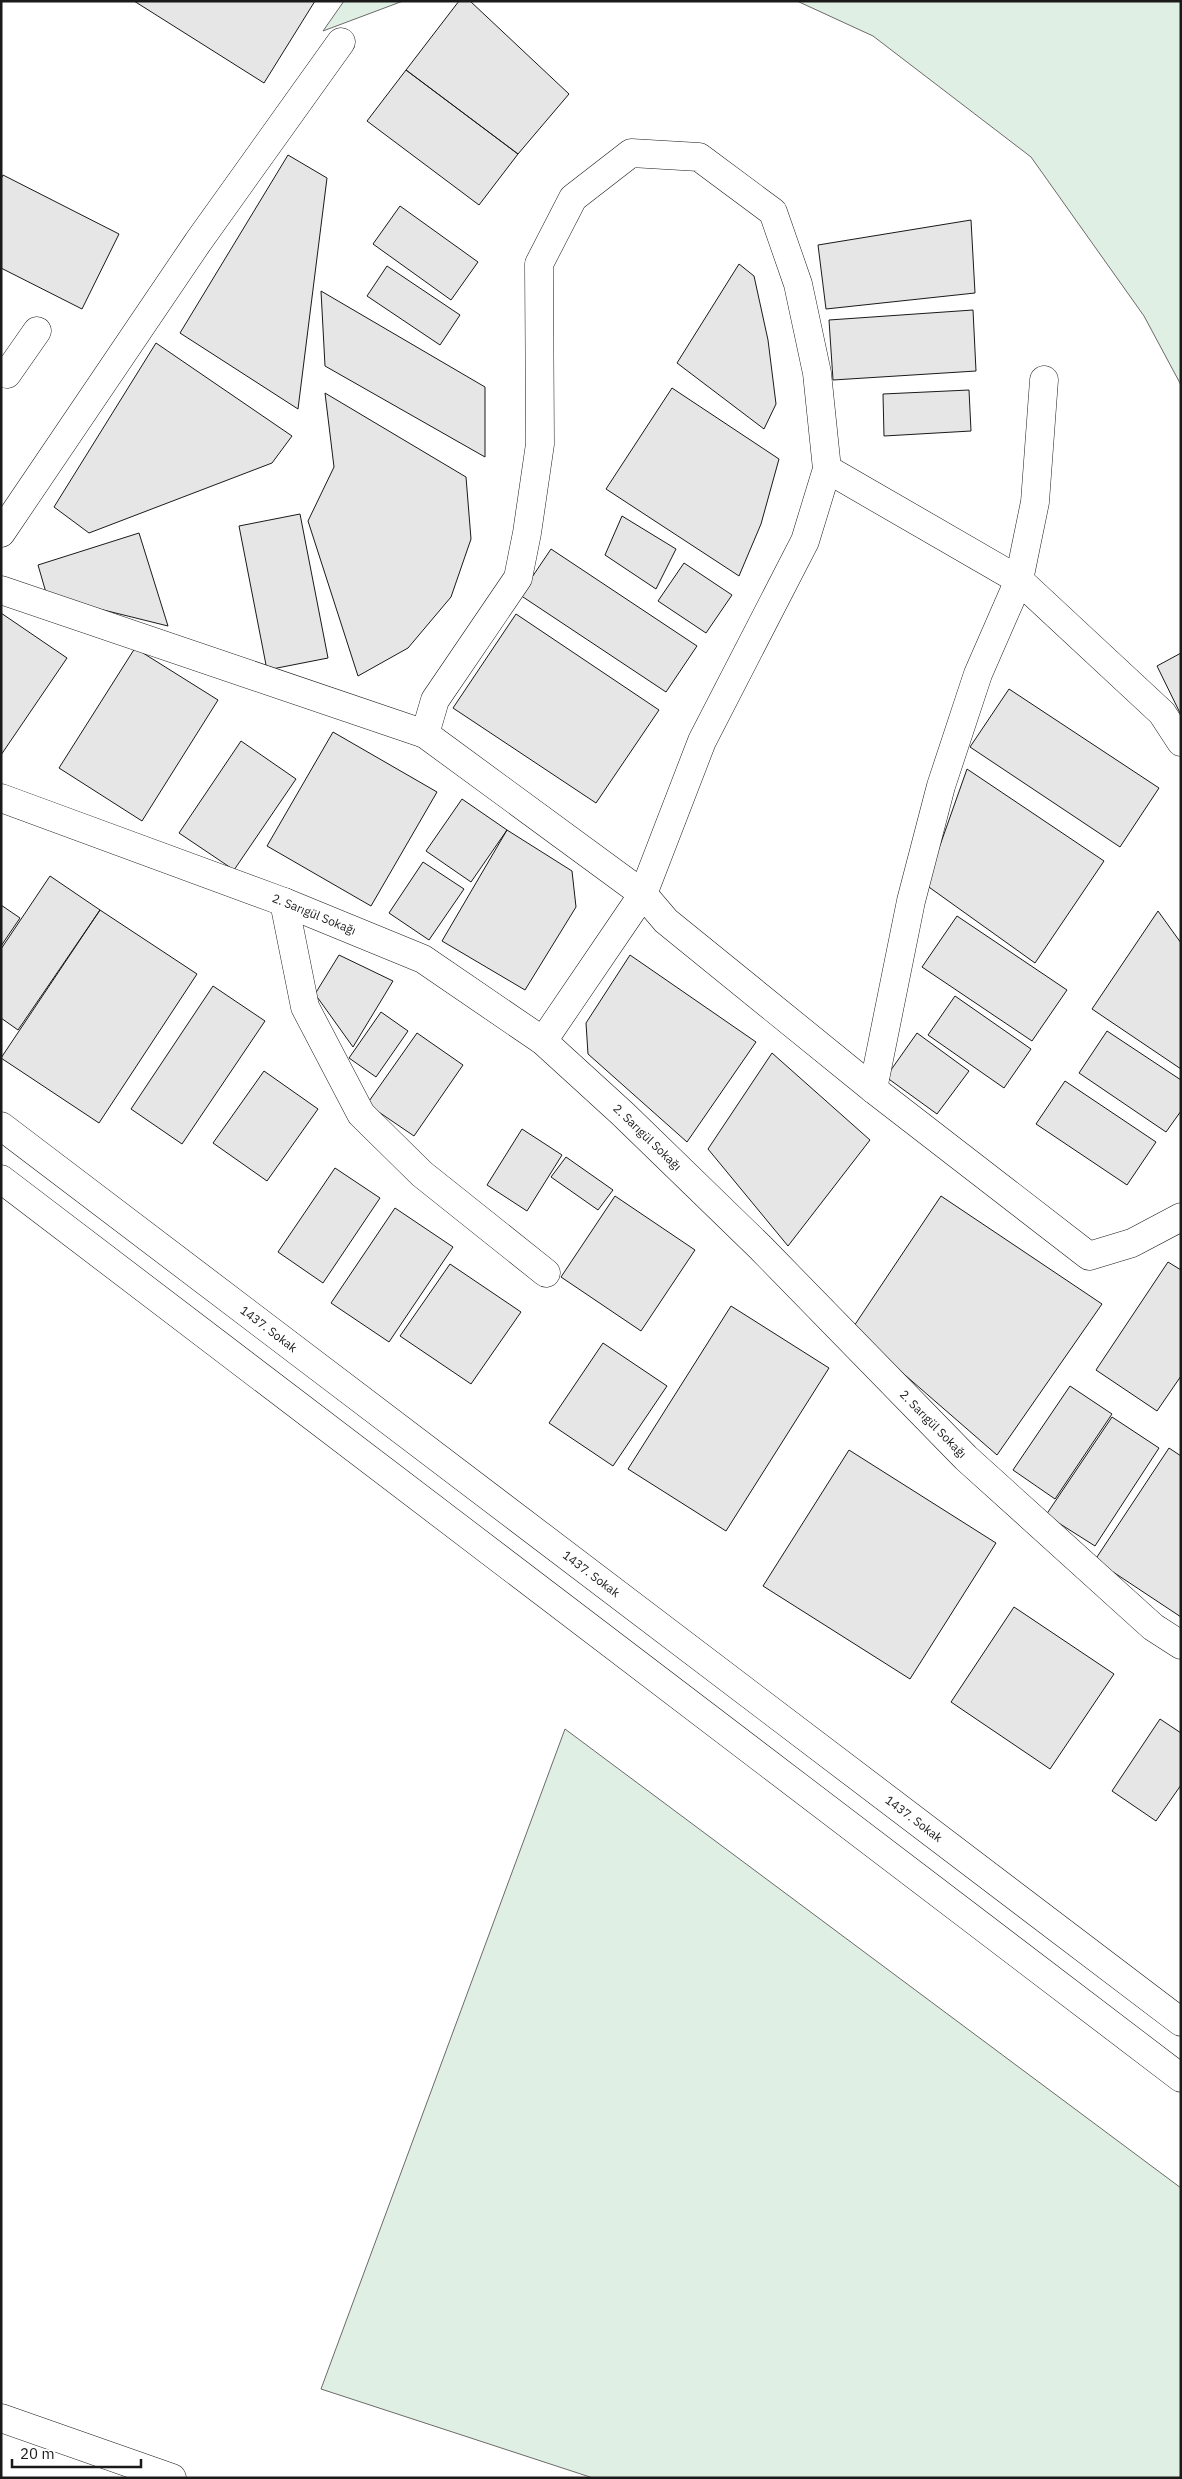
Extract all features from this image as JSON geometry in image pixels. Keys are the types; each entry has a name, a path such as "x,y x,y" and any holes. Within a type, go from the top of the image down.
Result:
{"street":[{"path":"1,533 198,242 341,42"},
{"path":"424,734 435,700 518,578 527,533 540,444 539,264 573,198 631,153 699,157 773,212 800,293 817,373 827,469 805,541 702,741 642,894 543,1041"},
{"path":"1,370 7,374 37,331"},
{"path":"873,1088 911,901 941,786 978,674 1019,580 1035,502 1044,380"},
{"path":"827,469 1019,580 1162,713 1181,742"},
{"path":"1,590 424,734 642,894 666,921 873,1088 1089,1256 1132,1243 1181,1217"},
{"name":"2. Sarıgül Sokağı","path":"1,798 284,902 424,959 543,1041 623,1114 760,1247 966,1458 1153,1627 1181,1645"},
{"path":"284,902 305,1007 361,1114 422,1174 546,1273"},
{"name":"1437. Sokak","path":"1,1126 1181,2022"},
{"path":"1,1179 1181,2078"},
{"path":"1,2418 172,2478"}],"green space":[{"path":"344,1 403,1 323,31"},
{"path":"797,1 1181,1 1181,385 1144,316 1031,157 873,36"},
{"path":"565,1729 1181,2188 1181,2478 593,2478 321,2389"}],"building":[{"path":"134,1 315,1 264,83"},
{"path":"459,1 470,1 569,94 518,154 406,70"},
{"path":"406,70 518,154 479,205 367,121"},
{"path":"288,155 327,178 298,409 180,333"},
{"path":"3,175 119,234 82,309 1,268 1,179"},
{"path":"400,206 478,262 451,300 373,244"},
{"path":"971,220 975,293 826,309 818,245"},
{"path":"739,264 754,276 768,340 776,404 764,429 677,363"},
{"path":"387,266 460,315 440,345 367,296"},
{"path":"321,291 485,387 485,457 325,366"},
{"path":"973,310 976,371 833,380 829,320"},
{"path":"156,343 292,436 272,463 89,533 54,507"},
{"path":"672,388 779,459 761,524 739,576 606,489"},
{"path":"969,390 971,431 884,436 883,394"},
{"path":"325,393 466,477 471,539 451,597 408,648 358,676 308,521 334,467"},
{"path":"300,514 328,658 267,670 239,526"},
{"path":"622,516 676,549 656,589 605,555"},
{"path":"139,533 168,626 47,596 38,565"},
{"path":"551,549 697,646 666,692 520,595"},
{"path":"684,563 732,595 706,633 658,601"},
{"path":"1,613 67,658 1,755"},
{"path":"516,614 659,710 596,803 453,708"},
{"path":"135,648 218,700 142,821 59,768"},
{"path":"1181,653 1181,715 1157,666"},
{"path":"1009,689 1159,788 1120,847 970,747"},
{"path":"333,732 437,792 371,906 267,846"},
{"path":"241,741 296,779 234,870 179,833"},
{"path":"967,769 1104,861 1035,963 926,885"},
{"path":"462,799 507,830 471,882 426,851"},
{"path":"507,830 572,871 576,907 525,990 442,941"},
{"path":"423,862 464,889 429,940 389,913"},
{"path":"50,876 100,910 18,1030 1,1018 1,949"},
{"path":"1,905 20,918 1,946"},
{"path":"100,910 197,974 99,1123 1,1058"},
{"path":"1158,911 1181,943 1181,1069 1092,1009"},
{"path":"957,916 1067,990 1032,1041 922,967"},
{"path":"339,955 393,981 353,1047 315,994"},
{"path":"630,955 756,1042 687,1142 588,1054 586,1023"},
{"path":"213,986 265,1021 182,1144 131,1109"},
{"path":"955,996 1031,1049 1004,1088 928,1035"},
{"path":"381,1012 408,1031 376,1077 349,1058"},
{"path":"1107,1031 1181,1080 1181,1111 1166,1132 1079,1073"},
{"path":"417,1033 463,1065 414,1136 367,1104"},
{"path":"917,1033 969,1071 937,1114 886,1077"},
{"path":"772,1053 870,1140 788,1246 708,1149"},
{"path":"264,1071 318,1109 267,1181 213,1143"},
{"path":"1065,1081 1156,1142 1127,1185 1036,1124"},
{"path":"522,1129 562,1155 527,1211 487,1185"},
{"path":"566,1157 613,1190 598,1210 551,1177"},
{"path":"335,1168 380,1198 323,1283 278,1252"},
{"path":"615,1196 695,1250 641,1331 561,1277"},
{"path":"941,1196 1102,1304 997,1455 852,1329"},
{"path":"395,1208 453,1247 389,1342 331,1303"},
{"path":"1168,1262 1181,1270 1181,1376 1157,1411 1096,1370"},
{"path":"450,1264 521,1312 471,1384 400,1336"},
{"path":"731,1306 829,1368 726,1531 628,1469"},
{"path":"603,1343 667,1386 613,1466 549,1423"},
{"path":"1070,1386 1112,1414 1055,1499 1013,1470"},
{"path":"1112,1417 1159,1448 1095,1546 1046,1515"},
{"path":"1169,1448 1181,1456 1181,1617 1095,1560"},
{"path":"849,1450 996,1543 910,1679 763,1586"},
{"path":"1014,1607 1114,1674 1050,1769 951,1702"},
{"path":"1160,1719 1181,1733 1181,1785 1156,1821 1112,1791"}]}
